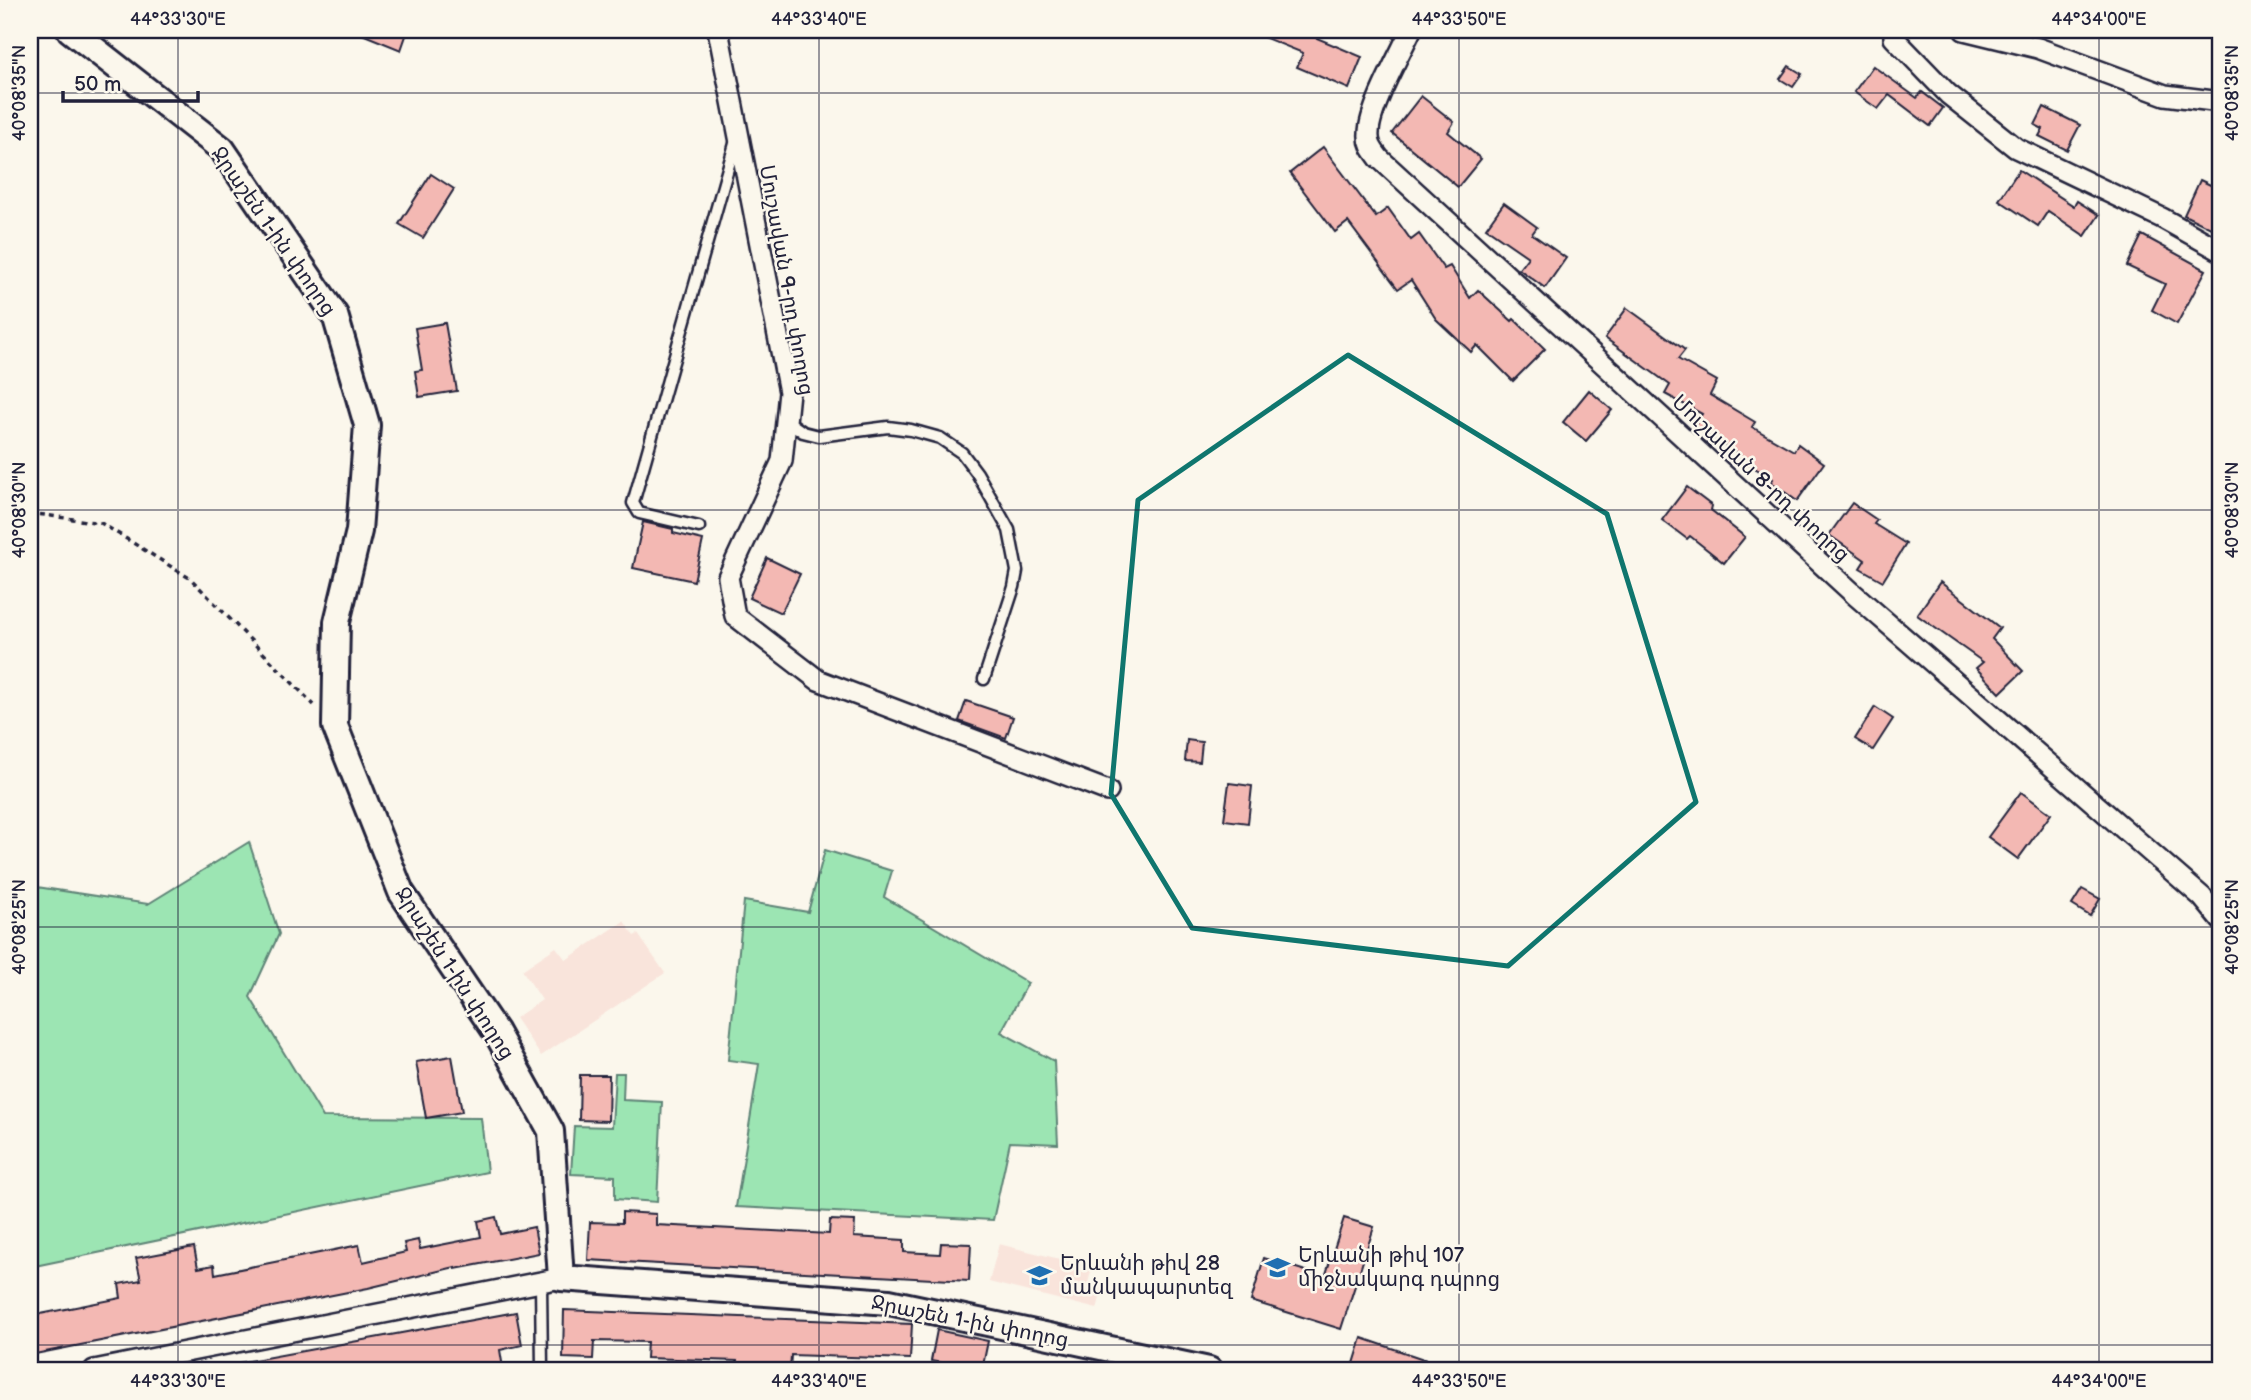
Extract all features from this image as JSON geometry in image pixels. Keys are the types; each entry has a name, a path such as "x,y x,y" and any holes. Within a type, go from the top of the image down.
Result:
{"street":[{"name":"Ջրաշեն 1-ին փողոց","path":"70,30 222,149 335,315 367,425 359,531 337,622 335,726 401,892 496,1032 551,1131 551,1280"},
{"name":"Մուշավան 9-րդ փողոց","path":"718,30 789,392 782,461 728,577 735,617 818,680 1108,791"},
{"name":"Մուշավան 8-րդ փողոց","path":"1410,30 1371,118 1368,134 1370,146 1379,158 1855,595 2202,897 2221,920"},
{"path":"1894,30 1894,38 1948,94 2016,148 2162,218 2221,251"},
{"path":"1964,30 2040,39 2165,95 2221,102"},
{"name":"Ջրաշեն 1-ին փողոց","path":"94,1370 551,1280 889,1302 1209,1370"}],"lane":[{"path":"699,527 639,513 633,503 738,133"},
{"path":"786,419 803,432 819,436 888,427 911,430 940,438 962,453 977,473 1009,530 1017,571 984,679"},
{"path":"542,1370 551,1280"}],"path":[{"path":"30,513 101,523 191,579 335,726"}],"highlighted area":[{"path":"1348,355 1607,514 1696,802 1508,966 1192,928 1111,794 1138,500"}],"shaded area":[{"path":"624,921 634,936 638,934 665,973 541,1056 515,1018 542,1000 522,970 556,947 566,960"},
{"name":"Երևանի թիվ 28 մանկապարտեզ","path":"999,1244 1092,1267 1088,1283 1103,1287 1097,1309 989,1282"}],"green space":[{"path":"249,842 279,934 250,997 323,1117 481,1118 487,1172 30,1267 30,886 148,904"},
{"path":"825,850 892,871 884,897 1028,983 1001,1032 1054,1061 1058,1144 1010,1142 993,1220 736,1207 759,1064 728,1060 744,901 808,912"},
{"path":"615,1073 624,1073 623,1100 662,1102 657,1202 615,1199 615,1176 571,1174 574,1126 612,1127"}],"building":[{"path":"352,30 408,30 401,50"},
{"path":"1246,30 1298,30 1362,57 1349,89 1297,67 1303,53"},
{"path":"1789,66 1802,74 1793,87 1780,79"},
{"path":"1873,66 1917,98 1922,92 1943,108 1930,126 1889,95 1878,109 1854,92"},
{"path":"1421,96 1454,122 1448,132 1481,159 1458,187 1392,133"},
{"path":"2044,107 2080,125 2067,150 2039,136 2043,129 2035,125"},
{"path":"1323,147 1376,217 1388,208 1411,240 1419,234 1444,269 1450,266 1470,298 1478,290 1545,349 1513,381 1477,345 1471,352 1436,319 1411,280 1398,289 1348,222 1335,232 1290,173"},
{"path":"2019,170 2074,206 2077,201 2099,215 2085,236 2048,211 2038,226 1999,200"},
{"path":"431,174 454,189 423,238 399,224"},
{"path":"2200,180 2221,190 2221,233 2184,215"},
{"path":"1504,203 1537,227 1532,234 1566,258 1545,288 1519,269 1528,257 1486,228"},
{"path":"2142,235 2206,270 2177,324 2152,310 2165,284 2127,266"},
{"path":"1627,308 1685,350 1678,359 1717,381 1710,395 1755,422 1752,427 1794,451 1798,444 1824,463 1797,501 1771,482 1773,479 1738,458 1740,455 1694,427 1702,414 1665,394 1670,385 1605,338"},
{"path":"445,323 457,391 419,397 415,371 422,370 415,328"},
{"path":"1589,390 1612,410 1586,441 1563,422"},
{"path":"1687,487 1745,537 1724,563 1690,536 1687,539 1662,520"},
{"path":"1852,503 1877,520 1874,524 1906,544 1883,581 1860,568 1865,560 1829,535"},
{"path":"643,522 703,540 694,581 633,568"},
{"path":"767,558 800,574 781,613 749,598"},
{"path":"1940,582 2000,628 1992,639 2023,671 2000,693 1976,668 1983,662 1917,615"},
{"path":"966,701 1013,717 1006,738 959,721"},
{"path":"1875,707 1893,719 1873,750 1855,739"},
{"path":"1187,740 1202,742 1200,762 1185,761"},
{"path":"1229,783 1252,786 1248,823 1224,820"},
{"path":"2021,792 2051,814 2018,859 1988,837"},
{"path":"2082,889 2100,899 2090,916 2072,905"},
{"path":"452,1056 462,1112 426,1118 416,1062"},
{"path":"580,1075 609,1075 608,1121 579,1120"},
{"path":"622,1212 656,1214 656,1225 829,1234 830,1220 855,1221 854,1237 904,1240 904,1252 940,1254 941,1243 971,1244 969,1281 588,1260 590,1222 622,1223"},
{"path":"496,1217 500,1234 534,1227 539,1253 455,1267 368,1288 30,1355 30,1316 121,1298 119,1284 141,1280 136,1258 194,1247 198,1268 214,1265 215,1274 359,1245 363,1262 406,1252 404,1243 418,1240 420,1249 481,1237 478,1221"},
{"name":"Երևանի թիվ 107 միջնակարգ դպրոց","path":"1344,1218 1374,1227 1341,1329 1251,1301 1264,1258 1325,1277"},
{"path":"564,1310 912,1324 910,1359 791,1355 790,1370 738,1370 738,1361 646,1358 647,1342 594,1341 593,1359 563,1358"},
{"path":"516,1312 522,1345 500,1350 503,1368 482,1370 481,1365 454,1370 440,1370 440,1366 409,1370 408,1366 389,1370 238,1370 238,1363"},
{"path":"937,1330 988,1341 982,1370 931,1361"},
{"path":"1362,1338 1450,1368 1450,1370 1352,1370"}],"place":[{"name":"Երևանի թիվ 107 միջնակարգ դպրոց","path":"1278,1267"},
{"name":"Երևանի թիվ 28 մանկապարտեզ","path":"1040,1275"}]}
